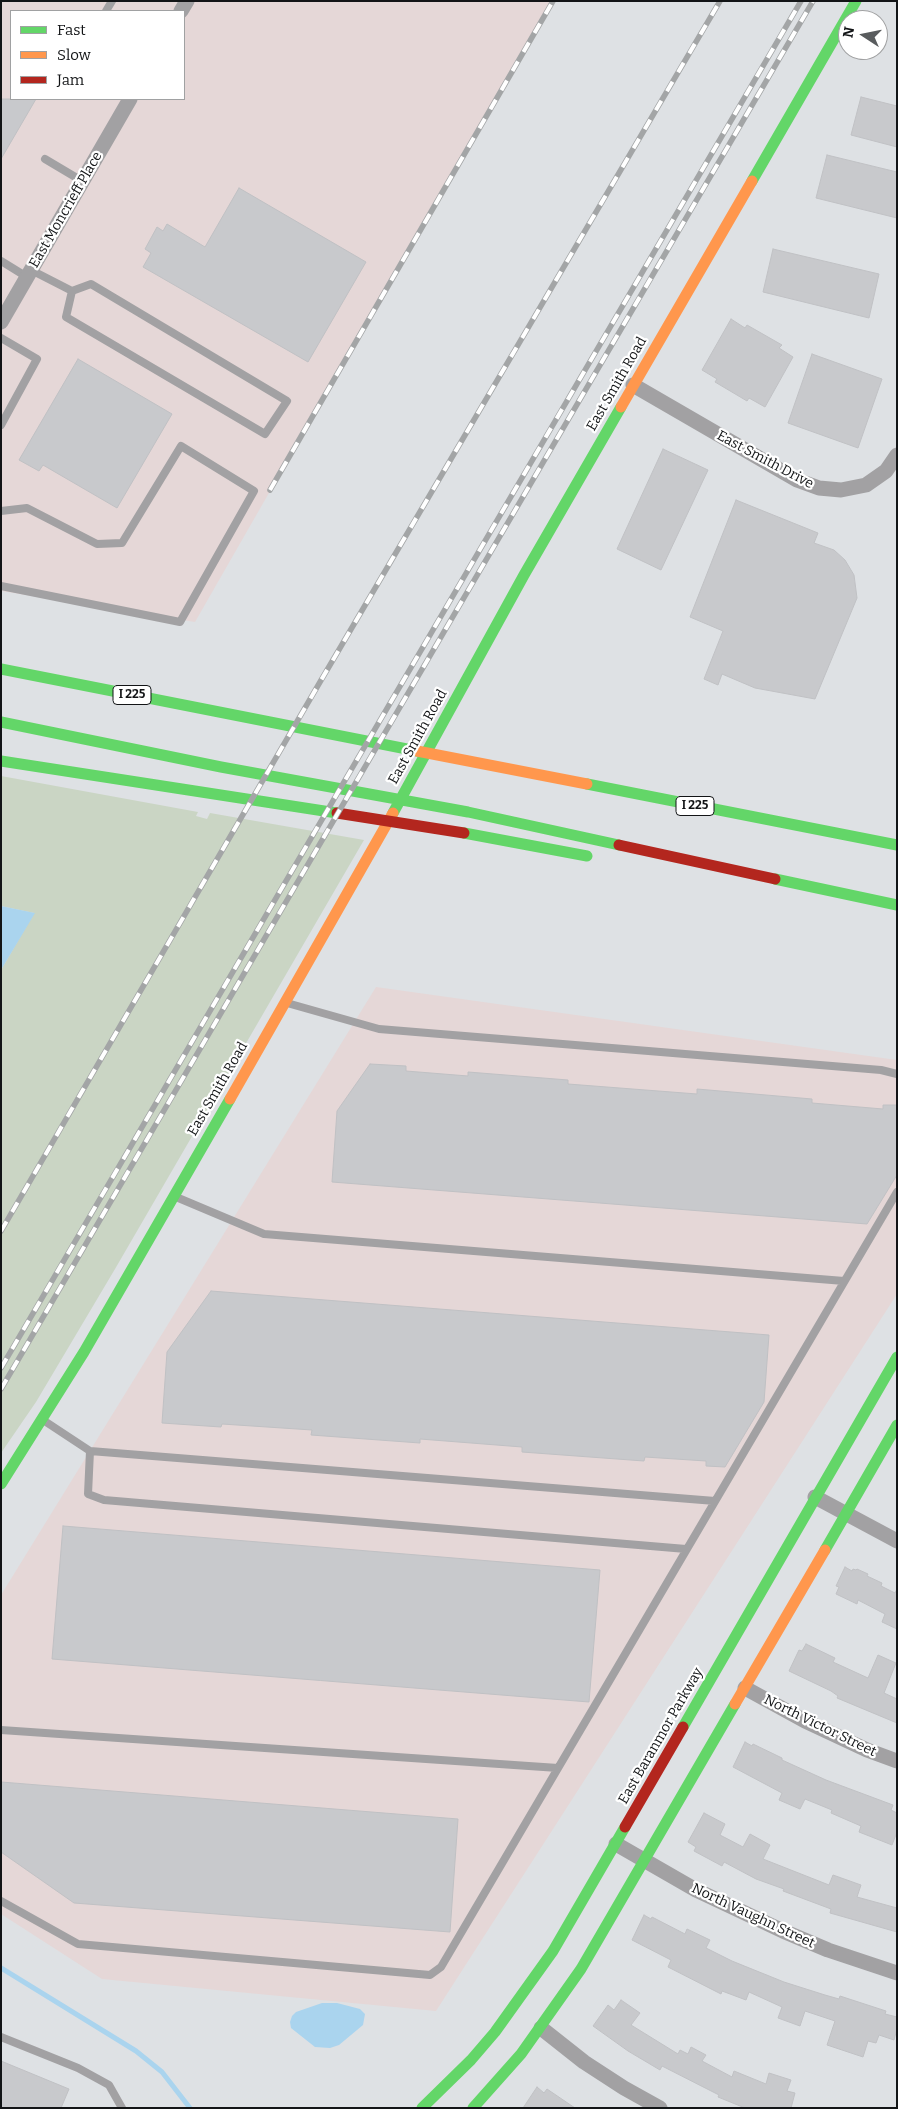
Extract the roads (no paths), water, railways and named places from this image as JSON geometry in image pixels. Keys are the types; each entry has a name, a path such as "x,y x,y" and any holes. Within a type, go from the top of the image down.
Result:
{"main road":[{"name":"East Smith Road","path":"1,1484 43,1420 286,1003 375,848 520,584 633,385 856,1"},
{"name":"I 225","path":"1,668 248,719 897,845"},
{"path":"1,722 221,767 468,812 897,905"},
{"path":"1,761 457,832 597,858"},
{"path":"732,882 897,911"},
{"name":"East Baranmor Parkway","path":"422,2108 471,2060 514,2008 553,1951 897,1357"},
{"path":"473,2108 541,2028 582,1969 646,1862 897,1425"}],"street":[{"name":"East Moncrieff Place","path":"1,322 129,100"},
{"name":"East Smith Drive","path":"633,385 796,480 819,488 841,490 866,485 886,471 897,455"},
{"path":"815,1497 897,1541"},
{"name":"North Victor Street","path":"745,1688 806,1721 867,1750 897,1761"},
{"name":"North Vaughn Street","path":"616,1844 696,1890 783,1931 828,1950 897,1973"},
{"path":"541,2028 584,2062 624,2088 660,2108"}],"lane":[{"path":"45,159 82,181"},
{"path":"1,261 72,291 91,284 287,401 265,434 66,317 72,291"},
{"path":"1,338 37,359 1,425"},
{"path":"1,511 27,508 97,544 122,543 181,446 254,491 180,622 1,586"},
{"path":"286,1003 379,1029 872,1069 897,1074"},
{"path":"1,1901 78,1944 430,1975 441,1967 897,1192"},
{"path":"174,1196 264,1234 844,1281"},
{"path":"43,1420 90,1451 715,1501"},
{"path":"90,1451 88,1494 104,1500 686,1549"},
{"path":"1,1730 558,1768"},
{"path":"1,2036 78,2068 109,2085 122,2108"}],"water":[{"path":"1,906 35,913 1,970"},
{"path":"322,2003 337,2003 360,2009 365,2014 363,2025 339,2045 330,2048 315,2047 291,2028 290,2022 296,2012"}],"waterway":[{"path":"1,1968 136,2051 162,2072 190,2108"}],"railway":[{"path":"270,490 553,1"},
{"path":"1,1231 320,682 720,1"},
{"path":"1,1368 801,1"},
{"path":"1,1389 813,1"}]}
